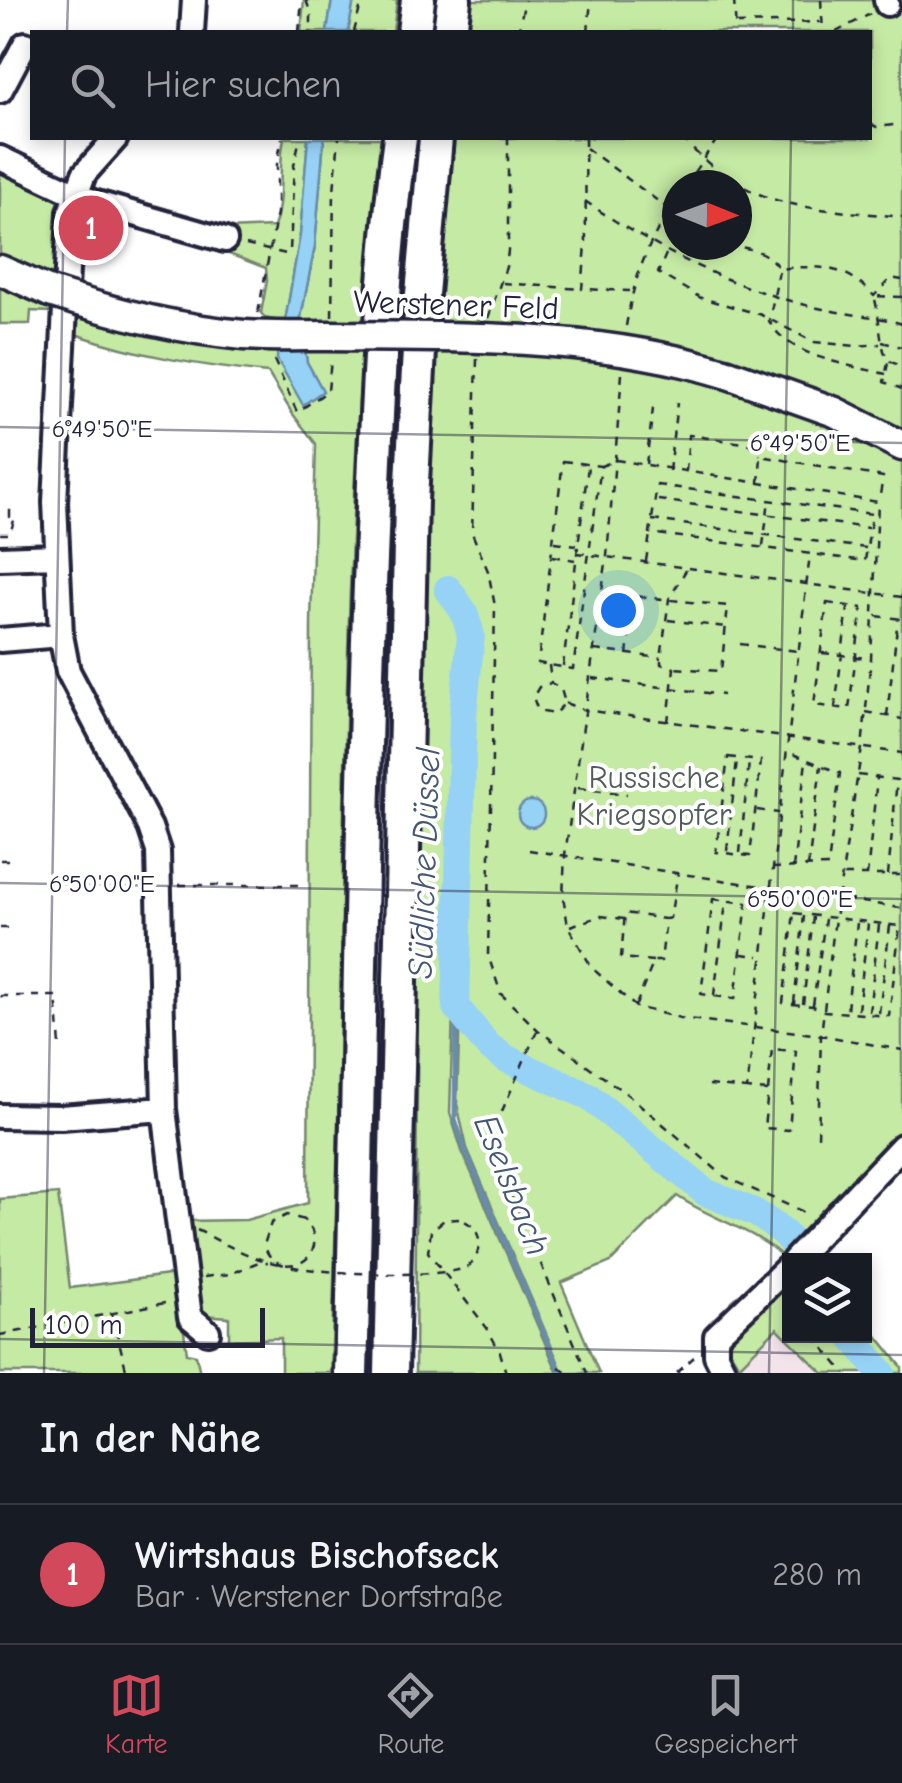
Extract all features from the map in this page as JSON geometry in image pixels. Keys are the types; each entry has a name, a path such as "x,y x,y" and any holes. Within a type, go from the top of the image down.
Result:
{"highway":[{"path":"414,30 418,0"},
{"path":"450,30 454,0"},
{"path":"351,1373 362,796 374,463 400,140"},
{"path":"391,1373 411,500 422,294 436,140"}],"main road":[{"name":"Werstener Feld","path":"0,270 50,292 116,312 196,329 267,336 552,342 645,353 728,374 835,412 902,446"}],"street":[{"path":"192,30 194,0"},
{"path":"0,90 25,44"},
{"path":"114,140 84,174 74,194 69,229 55,502 61,635 68,671 150,827 158,851 164,1109 190,1317 208,1332"},
{"path":"0,158 74,194 225,240"},
{"path":"0,558 56,556"},
{"path":"0,640 61,635"},
{"path":"0,1116 61,1118 164,1109"},
{"path":"802,1253 902,1146"},
{"path":"721,1364 716,1336 782,1273"}],"path":[{"path":"299,30 304,0"},
{"path":"304,0 311,14 311,30"},
{"path":"354,30 362,0"},
{"path":"518,30 524,0"},
{"path":"588,30 592,0"},
{"path":"734,0 736,30"},
{"path":"821,0 822,30"},
{"path":"839,30 887,2"},
{"path":"737,24 820,22"},
{"path":"872,125 877,128 902,124"},
{"path":"258,314 272,252 282,140"},
{"path":"225,240 272,252 290,251 294,165 300,140"},
{"path":"332,326 339,140"},
{"path":"484,328 501,283 508,235 508,140"},
{"path":"582,289 586,246 585,140"},
{"path":"684,140 702,159 751,192 796,207 902,217"},
{"path":"695,170 716,140"},
{"path":"586,148 662,205"},
{"path":"586,201 662,249"},
{"path":"624,337 632,291 649,241 662,221"},
{"path":"752,252 770,257 780,269"},
{"path":"664,260 658,273 700,298 759,314 814,342 902,346"},
{"path":"685,260 772,294 902,324"},
{"path":"780,269 818,266 847,273 874,296 880,316 880,343 888,361 884,382 902,389"},
{"path":"780,269 769,321 781,338 805,350 886,374"},
{"path":"874,296 891,278 902,280"},
{"path":"501,283 632,291"},
{"path":"874,296 902,297"},
{"path":"272,348 297,412 328,391 331,358"},
{"path":"478,355 472,533 492,584 495,630 488,956 501,994 538,1030 631,1097 725,1176 829,1224"},
{"path":"888,361 902,366"},
{"path":"622,372 607,556 565,855 568,926 592,968 636,1007 680,1018 902,1050"},
{"path":"645,467 654,401"},
{"path":"668,470 677,403"},
{"path":"686,473 689,435 750,444 761,456 883,477 878,502 872,593 875,616 866,712 821,1036 818,1138"},
{"path":"760,483 761,456"},
{"path":"601,466 573,669 538,663 563,461 601,466 616,460 878,502"},
{"path":"562,667 588,464"},
{"path":"646,564 656,486 872,514 865,561 650,533"},
{"path":"655,499 870,528"},
{"path":"763,548 769,500"},
{"path":"0,534 10,534 15,524 15,518 10,518 10,506"},
{"path":"652,520 867,548"},
{"path":"554,542 578,545"},
{"path":"577,553 902,597"},
{"path":"747,1090 810,554"},
{"path":"552,556 576,560"},
{"path":"627,655 634,596 669,599 728,606 722,671 661,664 669,599 686,569"},
{"path":"827,603 862,608 848,710 814,705 820,653 827,603"},
{"path":"836,708 848,606"},
{"path":"875,616 900,618 887,716"},
{"path":"666,620 726,627"},
{"path":"740,644 799,652"},
{"path":"594,650 661,658"},
{"path":"820,653 871,659"},
{"path":"549,665 551,683"},
{"path":"668,722 674,668"},
{"path":"590,677 722,695"},
{"path":"551,683 561,689 565,702"},
{"path":"551,683 536,691 534,705 546,715 554,714 565,702"},
{"path":"565,702 584,710 902,753"},
{"path":"866,712 902,719"},
{"path":"771,868 828,866 831,848 840,773 786,752"},
{"path":"728,757 737,758 761,761 750,856 716,852 728,757"},
{"path":"726,853 737,758"},
{"path":"740,854 750,760"},
{"path":"793,868 807,760"},
{"path":"808,867 821,764"},
{"path":"858,776 897,780 888,875"},
{"path":"866,876 877,778"},
{"path":"576,788 627,794"},
{"path":"755,810 778,813"},
{"path":"894,811 902,813"},
{"path":"529,850 901,908"},
{"path":"0,860 14,860"},
{"path":"666,919 661,961 621,958 625,913 670,918 678,872"},
{"path":"842,875 902,874"},
{"path":"161,885 298,884"},
{"path":"713,899 726,900 748,903 735,999 701,994 713,899"},
{"path":"714,996 726,900"},
{"path":"794,913 825,917 900,926 889,1016 847,1010 824,1012 813,1006 783,1003 794,913"},
{"path":"794,1004 804,914"},
{"path":"568,926 601,916 625,920"},
{"path":"802,1005 813,916"},
{"path":"813,1006 825,917"},
{"path":"847,1010 857,921"},
{"path":"857,1012 868,922"},
{"path":"869,1013 879,924"},
{"path":"879,1014 890,925"},
{"path":"0,928 15,928"},
{"path":"741,954 761,956"},
{"path":"636,1007 654,961"},
{"path":"0,996 56,996 60,1044"},
{"path":"538,1030 499,1118 490,1126 488,1139 587,1373"},
{"path":"772,1049 796,1051 789,1130 764,1128 768,1092 772,1049"},
{"path":"709,1085 768,1092"},
{"path":"0,1335 186,1293 203,1277 230,1274 256,1264 270,1262 294,1265 308,1258 315,1240 313,1230 304,1220 287,1215 271,1223 264,1245 272,1259 283,1264 336,1270 416,1273 456,1270 475,1260 480,1247 479,1235 459,1219 444,1220 432,1231 428,1252 487,1328 506,1373"},
{"path":"177,1226 186,1224 270,1262"},
{"path":"112,1312 128,1373"},
{"path":"820,1343 844,1373"},
{"path":"558,1366 566,1373"}],"shaded area":[{"path":"776,1328 782,1334 782,1343 792,1343 823,1373 732,1373"}],"green space":[{"path":"304,0 332,0 327,30 301,30"},
{"path":"354,0 397,0 393,30 348,30"},
{"name":"Russische Kriegsopfer","path":"471,0 902,0 902,430 836,398 733,360 725,388 834,428 902,462 902,1140 793,1253 782,1253 782,1256 748,1232 677,1196 611,1262 561,1283 599,1373 563,1373 467,1148 457,1104 469,709 476,642 475,627 451,584 446,588 464,626 450,1113 462,1151 558,1373 415,1373 422,709 437,316 454,140 872,140 872,30 467,30"},
{"path":"284,140 308,140 300,235 285,322 265,318 261,313 266,268 221,251 227,229 274,227"},
{"path":"324,140 381,140 356,446 331,1373 281,1373 281,1338 229,1340 229,1317 202,1315 194,1310 183,1221 246,1220 308,1203 311,623 316,444 268,373 171,359 75,334 77,314 277,348 323,391 307,362 300,322 315,246"},
{"path":"0,165 57,196 61,202 58,276 0,258"},
{"path":"0,284 50,303 50,312 31,311 30,324 0,324"},
{"path":"58,1194 70,1288 176,1274 187,1353 196,1355 200,1373 0,1373 0,1199"},
{"path":"782,1282 782,1333 777,1328 739,1366 725,1343"},
{"path":"872,1330 902,1367 902,1373 823,1373 792,1343 872,1343"}],"water":[{"path":"332,0 354,0 348,30 327,30"},
{"path":"308,140 324,140 315,246 300,322 307,362 323,391 303,405 277,359 279,322 285,322 300,235"},
{"path":"531,801 540,805 544,814 540,823 531,827 522,823 518,814 522,805"}],"waterway":[{"name":"Südliche Düssel","path":"448,589 464,612 471,635 463,715 456,1007 489,1047 588,1096 705,1192 756,1213 782,1231 801,1253"},
{"name":"Eselsbach","path":"456,1007 455,1119 561,1373"},
{"name":"Südliche Düssel","path":"857,1343 882,1373"}],"place":[{"name":"Wirtshaus Bischofseck","path":"91,228"}]}
